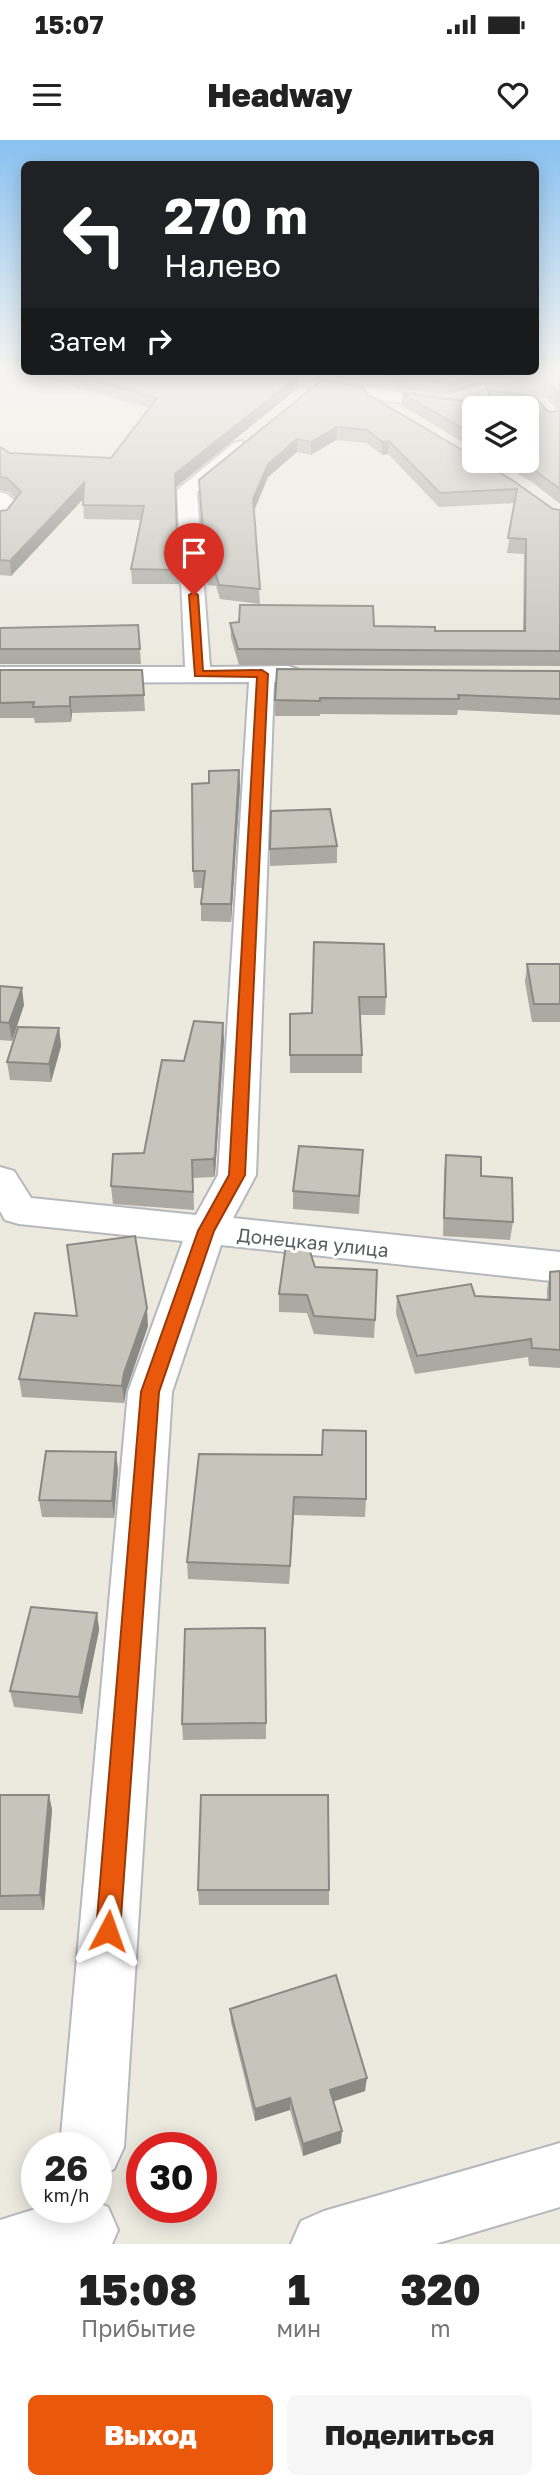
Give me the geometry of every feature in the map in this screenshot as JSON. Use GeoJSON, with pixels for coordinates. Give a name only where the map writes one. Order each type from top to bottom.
{"type":"FeatureCollection","features":[{"type":"Feature","properties":{"kind":"street"},"geometry":{"type":"LineString","coordinates":[[198,674],[187,490],[215,467]]}},
{"type":"Feature","properties":{"kind":"street"},"geometry":{"type":"LineString","coordinates":[[0,498],[10,506],[0,518]]}},
{"type":"Feature","properties":{"kind":"street"},"geometry":{"type":"LineString","coordinates":[[93,2132],[150,1392],[206,1231],[237,1175],[262,674]]}},
{"type":"Feature","properties":{"kind":"street"},"geometry":{"type":"LineString","coordinates":[[0,675],[317,674]]}},
{"type":"Feature","properties":{"kind":"street","name":"Донецкая улица"},"geometry":{"type":"LineString","coordinates":[[0,1180],[19,1210],[560,1267]]}},
{"type":"Feature","properties":{"kind":"street"},"geometry":{"type":"LineString","coordinates":[[324,2244],[560,2175]]}},
{"type":"Feature","properties":{"kind":"street"},"geometry":{"type":"LineString","coordinates":[[22,2244],[86,2227]]}},
{"type":"Feature","properties":{"kind":"building"},"geometry":{"type":"Polygon","coordinates":[[[0,467],[184,467],[175,474],[178,570],[131,569],[144,506],[83,505],[84,483],[10,561],[0,560],[0,511],[7,510],[21,492],[7,478],[0,477],[0,467]]]}},
{"type":"Feature","properties":{"kind":"building"},"geometry":{"type":"Polygon","coordinates":[[[215,467],[267,467],[253,499],[260,589],[219,585],[215,572],[206,570],[199,480],[215,467]]]}},
{"type":"Feature","properties":{"kind":"building"},"geometry":{"type":"Polygon","coordinates":[[[415,467],[462,467],[462,473],[500,473],[553,509],[560,510],[560,651],[238,649],[230,623],[239,622],[240,605],[373,606],[374,626],[435,627],[435,631],[525,631],[526,539],[508,538],[517,489],[440,493],[415,467]]]}},
{"type":"Feature","properties":{"kind":"building"},"geometry":{"type":"Polygon","coordinates":[[[539,467],[560,467],[560,489],[538,473],[539,467]]]}},
{"type":"Feature","properties":{"kind":"building"},"geometry":{"type":"Polygon","coordinates":[[[138,625],[140,649],[0,649],[0,628],[138,625]]]}},
{"type":"Feature","properties":{"kind":"building"},"geometry":{"type":"Polygon","coordinates":[[[277,669],[560,671],[560,699],[458,695],[459,699],[275,700],[277,669]]]}},
{"type":"Feature","properties":{"kind":"building"},"geometry":{"type":"Polygon","coordinates":[[[0,670],[142,670],[144,695],[70,697],[70,706],[33,707],[34,702],[0,703],[0,670]]]}},
{"type":"Feature","properties":{"kind":"building"},"geometry":{"type":"Polygon","coordinates":[[[239,770],[231,904],[201,904],[205,871],[193,871],[192,784],[209,783],[209,771],[239,770]]]}},
{"type":"Feature","properties":{"kind":"building"},"geometry":{"type":"Polygon","coordinates":[[[330,809],[337,846],[270,849],[271,811],[330,809]]]}},
{"type":"Feature","properties":{"kind":"building"},"geometry":{"type":"Polygon","coordinates":[[[314,942],[384,944],[386,997],[359,997],[362,1055],[290,1055],[290,1014],[312,1013],[314,942]]]}},
{"type":"Feature","properties":{"kind":"building"},"geometry":{"type":"Polygon","coordinates":[[[527,964],[560,964],[560,1004],[534,1004],[527,964]]]}},
{"type":"Feature","properties":{"kind":"building"},"geometry":{"type":"Polygon","coordinates":[[[0,986],[22,988],[9,1023],[0,1022],[0,986]]]}},
{"type":"Feature","properties":{"kind":"building"},"geometry":{"type":"Polygon","coordinates":[[[194,1021],[223,1023],[215,1156],[213,1159],[192,1160],[193,1192],[111,1186],[113,1154],[144,1153],[162,1060],[184,1061],[194,1021]]]}},
{"type":"Feature","properties":{"kind":"building"},"geometry":{"type":"Polygon","coordinates":[[[18,1027],[59,1028],[49,1064],[7,1062],[18,1027]]]}},
{"type":"Feature","properties":{"kind":"building"},"geometry":{"type":"Polygon","coordinates":[[[299,1146],[363,1150],[359,1196],[293,1191],[299,1146]]]}},
{"type":"Feature","properties":{"kind":"building"},"geometry":{"type":"Polygon","coordinates":[[[446,1155],[481,1157],[481,1176],[512,1178],[513,1222],[444,1218],[446,1155]]]}},
{"type":"Feature","properties":{"kind":"building"},"geometry":{"type":"Polygon","coordinates":[[[135,1236],[147,1308],[122,1386],[19,1379],[35,1313],[77,1316],[67,1245],[135,1236]]]}},
{"type":"Feature","properties":{"kind":"building"},"geometry":{"type":"Polygon","coordinates":[[[287,1237],[306,1239],[315,1267],[377,1270],[375,1320],[314,1316],[307,1295],[279,1294],[287,1237]]]}},
{"type":"Feature","properties":{"kind":"building"},"geometry":{"type":"Polygon","coordinates":[[[560,1271],[560,1350],[532,1348],[531,1339],[417,1356],[397,1296],[471,1284],[475,1296],[550,1300],[550,1272],[560,1271]]]}},
{"type":"Feature","properties":{"kind":"building"},"geometry":{"type":"Polygon","coordinates":[[[323,1430],[366,1431],[366,1499],[294,1497],[290,1566],[187,1562],[199,1454],[322,1455],[323,1430]]]}},
{"type":"Feature","properties":{"kind":"building"},"geometry":{"type":"Polygon","coordinates":[[[46,1451],[116,1452],[112,1501],[39,1500],[46,1451]]]}},
{"type":"Feature","properties":{"kind":"building"},"geometry":{"type":"Polygon","coordinates":[[[31,1607],[97,1613],[79,1697],[10,1691],[31,1607]]]}},
{"type":"Feature","properties":{"kind":"building"},"geometry":{"type":"Polygon","coordinates":[[[265,1628],[266,1723],[182,1724],[185,1629],[265,1628]]]}},
{"type":"Feature","properties":{"kind":"building"},"geometry":{"type":"Polygon","coordinates":[[[0,1795],[49,1795],[40,1895],[0,1896],[0,1795]]]}},
{"type":"Feature","properties":{"kind":"building"},"geometry":{"type":"Polygon","coordinates":[[[201,1795],[328,1795],[329,1890],[198,1890],[201,1795]]]}},
{"type":"Feature","properties":{"kind":"building"},"geometry":{"type":"Polygon","coordinates":[[[336,1975],[367,2078],[330,2090],[342,2131],[303,2144],[290,2098],[255,2109],[230,2009],[336,1975]]]}},
{"type":"Feature","properties":{"kind":"route"},"geometry":{"type":"LineString","coordinates":[[108,1931],[150,1392],[206,1231],[237,1175],[262,674],[198,674],[194,595]]}}]}
